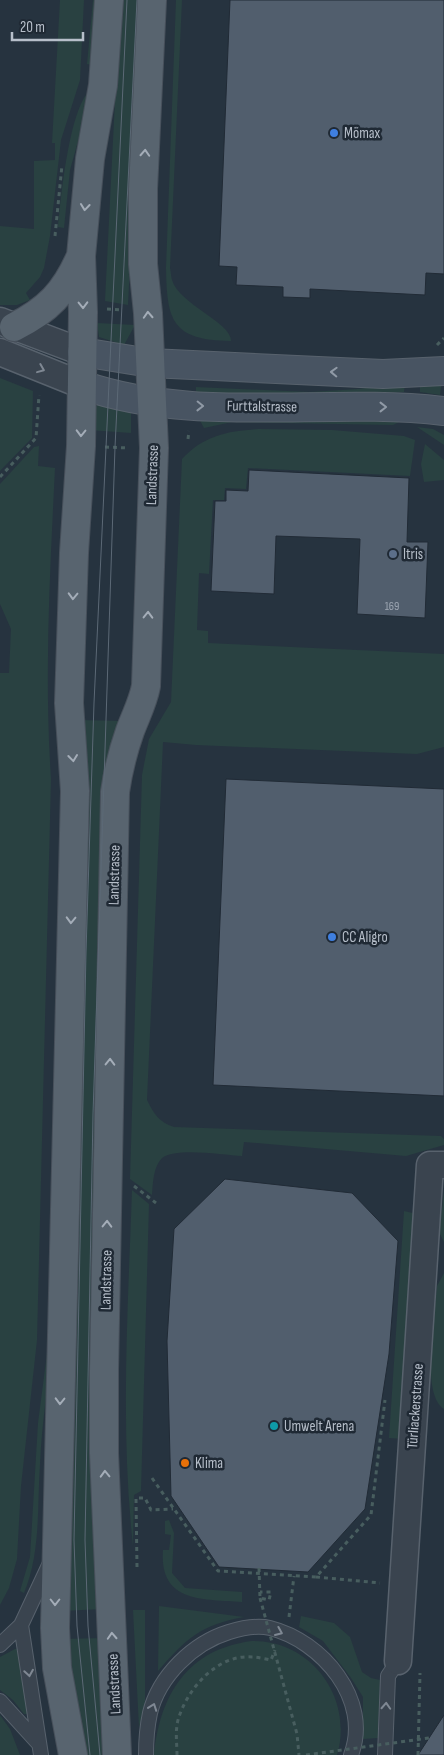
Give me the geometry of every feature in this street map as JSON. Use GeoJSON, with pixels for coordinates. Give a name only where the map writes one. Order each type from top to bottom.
{"type":"FeatureCollection","features":[{"type":"Feature","properties":{"kind":"main road"},"geometry":{"type":"LineString","coordinates":[[73,1755],[57,1668],[55,1554],[75,791],[69,703],[74,553],[81,446],[84,312],[81,256],[90,159],[103,85],[109,0]]}},
{"type":"Feature","properties":{"kind":"main road","name":"Landstrasse"},"geometry":{"type":"LineString","coordinates":[[117,1755],[104,1453],[115,792],[118,767],[131,728],[142,705],[146,686],[154,448],[148,313],[143,264],[144,189],[152,0]]}},
{"type":"Feature","properties":{"kind":"main road"},"geometry":{"type":"LineString","coordinates":[[7,324],[36,314],[62,293],[81,256]]}},
{"type":"Feature","properties":{"kind":"main road"},"geometry":{"type":"LineString","coordinates":[[82,352],[150,364],[383,374],[444,371]]}},
{"type":"Feature","properties":{"kind":"main road","name":"Furttalstrasse"},"geometry":{"type":"LineString","coordinates":[[82,385],[114,396],[152,403],[200,406],[406,407],[444,411]]}},
{"type":"Feature","properties":{"kind":"street"},"geometry":{"type":"LineString","coordinates":[[7,324],[82,352]]}},
{"type":"Feature","properties":{"kind":"street"},"geometry":{"type":"LineString","coordinates":[[0,352],[82,385]]}},
{"type":"Feature","properties":{"kind":"street","name":"Türliackerstrasse"},"geometry":{"type":"LineString","coordinates":[[409,1662],[430,1165],[444,1165]]}},
{"type":"Feature","properties":{"kind":"lane"},"geometry":{"type":"LineString","coordinates":[[0,1645],[21,1625],[55,1554]]}},
{"type":"Feature","properties":{"kind":"lane"},"geometry":{"type":"LineString","coordinates":[[21,1625],[40,1750]]}},
{"type":"Feature","properties":{"kind":"lane"},"geometry":{"type":"LineString","coordinates":[[146,1755],[150,1712],[160,1689],[190,1652],[219,1635],[241,1629],[270,1628],[311,1648],[323,1657],[343,1684],[352,1704],[355,1723],[355,1746],[351,1755]]}},
{"type":"Feature","properties":{"kind":"lane"},"geometry":{"type":"LineString","coordinates":[[385,1755],[388,1676],[409,1662]]}},
{"type":"Feature","properties":{"kind":"lane"},"geometry":{"type":"LineString","coordinates":[[0,1701],[40,1750]]}},
{"type":"Feature","properties":{"kind":"path"},"geometry":{"type":"LineString","coordinates":[[84,312],[111,309],[148,313]]}},
{"type":"Feature","properties":{"kind":"path"},"geometry":{"type":"LineString","coordinates":[[0,477],[36,438],[39,386]]}},
{"type":"Feature","properties":{"kind":"path"},"geometry":{"type":"LineString","coordinates":[[81,446],[154,448]]}},
{"type":"Feature","properties":{"kind":"path"},"geometry":{"type":"LineString","coordinates":[[133,1186],[156,1203]]}},
{"type":"Feature","properties":{"kind":"path"},"geometry":{"type":"LineString","coordinates":[[316,1577],[372,1515],[385,1400]]}},
{"type":"Feature","properties":{"kind":"path"},"geometry":{"type":"LineString","coordinates":[[152,1478],[218,1571],[373,1582]]}},
{"type":"Feature","properties":{"kind":"path"},"geometry":{"type":"LineString","coordinates":[[137,1571],[136,1498],[145,1498],[151,1510],[174,1509]]}},
{"type":"Feature","properties":{"kind":"path"},"geometry":{"type":"LineString","coordinates":[[259,1568],[260,1598],[297,1734],[299,1755]]}},
{"type":"Feature","properties":{"kind":"path"},"geometry":{"type":"LineString","coordinates":[[177,1755],[178,1721],[190,1694],[200,1681],[226,1661],[251,1656],[271,1660],[291,1612],[294,1576]]}},
{"type":"Feature","properties":{"kind":"path"},"geometry":{"type":"LineString","coordinates":[[260,1592],[270,1592],[269,1600],[260,1598]]}},
{"type":"Feature","properties":{"kind":"path"},"geometry":{"type":"LineString","coordinates":[[409,1662],[418,1755]]}},
{"type":"Feature","properties":{"kind":"path"},"geometry":{"type":"LineString","coordinates":[[306,1755],[429,1738]]}},
{"type":"Feature","properties":{"kind":"green space"},"geometry":{"type":"Polygon","coordinates":[[[60,0],[84,0],[80,80],[61,140],[50,236],[44,268],[40,277],[26,293],[30,300],[17,305],[0,305],[0,226],[34,229],[34,161],[55,160],[55,143],[52,143],[60,0]]]}},
{"type":"Feature","properties":{"kind":"green space"},"geometry":{"type":"Polygon","coordinates":[[[93,0],[98,0],[93,65],[87,64],[93,0]]]}},
{"type":"Feature","properties":{"kind":"green space"},"geometry":{"type":"Polygon","coordinates":[[[120,0],[143,0],[128,305],[105,301],[120,0]]]}},
{"type":"Feature","properties":{"kind":"green space"},"geometry":{"type":"Polygon","coordinates":[[[176,0],[182,0],[171,277],[177,289],[184,297],[223,327],[229,334],[231,341],[196,337],[185,331],[177,324],[171,314],[168,302],[166,268],[176,0]]]}},
{"type":"Feature","properties":{"kind":"green space"},"geometry":{"type":"Polygon","coordinates":[[[90,90],[86,113],[70,170],[64,228],[58,227],[71,134],[83,100],[90,90]]]}},
{"type":"Feature","properties":{"kind":"green space"},"geometry":{"type":"Polygon","coordinates":[[[97,323],[135,325],[124,345],[99,337],[97,323]]]}},
{"type":"Feature","properties":{"kind":"green space"},"geometry":{"type":"Polygon","coordinates":[[[442,377],[440,395],[420,392],[420,380],[442,377]]]}},
{"type":"Feature","properties":{"kind":"green space"},"geometry":{"type":"Polygon","coordinates":[[[0,378],[33,391],[32,438],[0,471],[0,378]]]}},
{"type":"Feature","properties":{"kind":"green space"},"geometry":{"type":"Polygon","coordinates":[[[405,383],[404,392],[311,396],[196,395],[196,387],[310,392],[358,389],[405,383]]]}},
{"type":"Feature","properties":{"kind":"green space"},"geometry":{"type":"Polygon","coordinates":[[[101,400],[131,413],[131,433],[89,430],[95,408],[101,400]]]}},
{"type":"Feature","properties":{"kind":"green space"},"geometry":{"type":"Polygon","coordinates":[[[198,417],[399,422],[393,425],[232,422],[204,428],[198,417]]]}},
{"type":"Feature","properties":{"kind":"green space"},"geometry":{"type":"Polygon","coordinates":[[[417,427],[433,429],[444,435],[444,445],[417,427]]]}},
{"type":"Feature","properties":{"kind":"green space"},"geometry":{"type":"Polygon","coordinates":[[[258,429],[332,430],[404,436],[415,440],[410,476],[248,468],[246,489],[225,488],[224,500],[213,500],[209,574],[199,573],[197,630],[208,631],[208,643],[444,654],[444,747],[417,754],[163,742],[147,1100],[164,1123],[174,1127],[441,1136],[444,1139],[444,1145],[406,1156],[244,1142],[242,1156],[200,1152],[178,1153],[162,1158],[159,1162],[154,1175],[152,1195],[130,1179],[142,775],[149,739],[171,702],[182,459],[199,444],[208,439],[237,431],[258,429]]]}},
{"type":"Feature","properties":{"kind":"green space"},"geometry":{"type":"Polygon","coordinates":[[[425,444],[444,460],[444,480],[424,482],[421,464],[425,444]]]}},
{"type":"Feature","properties":{"kind":"green space"},"geometry":{"type":"Polygon","coordinates":[[[39,446],[38,466],[55,468],[49,623],[48,701],[51,779],[37,1340],[21,1486],[17,1559],[9,1588],[0,1605],[0,673],[9,673],[11,629],[0,604],[0,484],[34,447],[39,446]]]}},
{"type":"Feature","properties":{"kind":"green space"},"geometry":{"type":"Polygon","coordinates":[[[78,720],[124,721],[102,1609],[63,1611],[78,720]]]}},
{"type":"Feature","properties":{"kind":"green space"},"geometry":{"type":"Polygon","coordinates":[[[62,774],[54,1341],[42,1433],[36,1546],[24,1593],[20,1591],[30,1557],[38,1423],[49,1338],[62,774]]]}},
{"type":"Feature","properties":{"kind":"green space"},"geometry":{"type":"Polygon","coordinates":[[[132,1190],[149,1204],[141,1491],[134,1495],[133,1546],[129,1502],[126,1413],[132,1190]]]}},
{"type":"Feature","properties":{"kind":"green space"},"geometry":{"type":"Polygon","coordinates":[[[444,1192],[444,1242],[439,1232],[444,1192]]]}},
{"type":"Feature","properties":{"kind":"green space"},"geometry":{"type":"Polygon","coordinates":[[[404,1211],[417,1214],[404,1439],[389,1438],[404,1211]]]}},
{"type":"Feature","properties":{"kind":"green space"},"geometry":{"type":"Polygon","coordinates":[[[444,1273],[444,1409],[437,1400],[432,1387],[431,1352],[437,1286],[444,1273]]]}},
{"type":"Feature","properties":{"kind":"green space"},"geometry":{"type":"Polygon","coordinates":[[[169,1520],[174,1533],[172,1573],[185,1588],[242,1592],[242,1602],[199,1598],[186,1595],[176,1589],[168,1580],[164,1567],[163,1550],[169,1550],[171,1535],[165,1534],[165,1521],[169,1520]]]}},
{"type":"Feature","properties":{"kind":"green space"},"geometry":{"type":"Polygon","coordinates":[[[159,1606],[244,1617],[216,1624],[195,1635],[177,1650],[158,1671],[159,1606]]]}},
{"type":"Feature","properties":{"kind":"green space"},"geometry":{"type":"Polygon","coordinates":[[[133,1610],[145,1610],[145,1701],[139,1728],[133,1610]]]}},
{"type":"Feature","properties":{"kind":"green space"},"geometry":{"type":"Polygon","coordinates":[[[301,1616],[334,1623],[350,1637],[362,1672],[371,1678],[380,1680],[378,1738],[363,1739],[363,1697],[323,1641],[299,1627],[301,1616]]]}},
{"type":"Feature","properties":{"kind":"green space"},"geometry":{"type":"Polygon","coordinates":[[[104,1638],[110,1755],[82,1755],[63,1639],[104,1638]]]}},
{"type":"Feature","properties":{"kind":"green space"},"geometry":{"type":"Polygon","coordinates":[[[252,1641],[274,1643],[293,1651],[310,1662],[323,1677],[333,1694],[339,1713],[341,1734],[337,1755],[154,1755],[157,1733],[163,1713],[171,1694],[181,1678],[194,1665],[211,1654],[230,1646],[252,1641]]]}},
{"type":"Feature","properties":{"kind":"green space"},"geometry":{"type":"Polygon","coordinates":[[[18,1649],[28,1709],[27,1714],[24,1714],[13,1700],[0,1690],[0,1657],[18,1649]]]}},
{"type":"Feature","properties":{"kind":"green space"},"geometry":{"type":"Polygon","coordinates":[[[0,1715],[10,1729],[20,1755],[0,1755],[0,1715]]]}},
{"type":"Feature","properties":{"kind":"building","name":"Mömax"},"geometry":{"type":"Polygon","coordinates":[[[230,0],[444,0],[444,274],[426,273],[425,295],[310,289],[310,298],[283,297],[283,287],[236,285],[237,267],[219,266],[230,0]]]}},
{"type":"Feature","properties":{"kind":"building","name":"Itris"},"geometry":{"type":"Polygon","coordinates":[[[249,470],[409,478],[407,542],[428,542],[425,618],[357,614],[360,539],[276,536],[274,594],[211,591],[215,501],[226,501],[226,490],[248,491],[249,470]]]}},
{"type":"Feature","properties":{"kind":"building","name":"CC Aligro"},"geometry":{"type":"Polygon","coordinates":[[[226,779],[444,789],[444,1096],[213,1085],[226,779]]]}},
{"type":"Feature","properties":{"kind":"building","name":"Umwelt Arena"},"geometry":{"type":"Polygon","coordinates":[[[225,1179],[352,1193],[398,1241],[389,1354],[365,1509],[308,1572],[219,1567],[171,1496],[167,1341],[174,1229],[225,1179]]]}},
{"type":"Feature","properties":{"kind":"building"},"geometry":{"type":"Polygon","coordinates":[[[444,1715],[444,1755],[418,1755],[444,1715]]]}},
{"type":"Feature","properties":{"kind":"tram line"},"geometry":{"type":"LineString","coordinates":[[90,1755],[77,1626],[74,1540],[86,952],[94,703],[127,0]]}},
{"type":"Feature","properties":{"kind":"tram line"},"geometry":{"type":"LineString","coordinates":[[100,1755],[88,1626],[85,1540],[93,1114],[115,447],[137,0]]}},
{"type":"Feature","properties":{"kind":"place","name":"Mömax"},"geometry":{"type":"Point","coordinates":[334,133]}},
{"type":"Feature","properties":{"kind":"place","name":"Itris"},"geometry":{"type":"Point","coordinates":[393,554]}},
{"type":"Feature","properties":{"kind":"place","name":"CC Aligro"},"geometry":{"type":"Point","coordinates":[332,937]}},
{"type":"Feature","properties":{"kind":"place","name":"Umwelt Arena"},"geometry":{"type":"Point","coordinates":[274,1426]}},
{"type":"Feature","properties":{"kind":"place","name":"Klima"},"geometry":{"type":"Point","coordinates":[185,1463]}}]}
